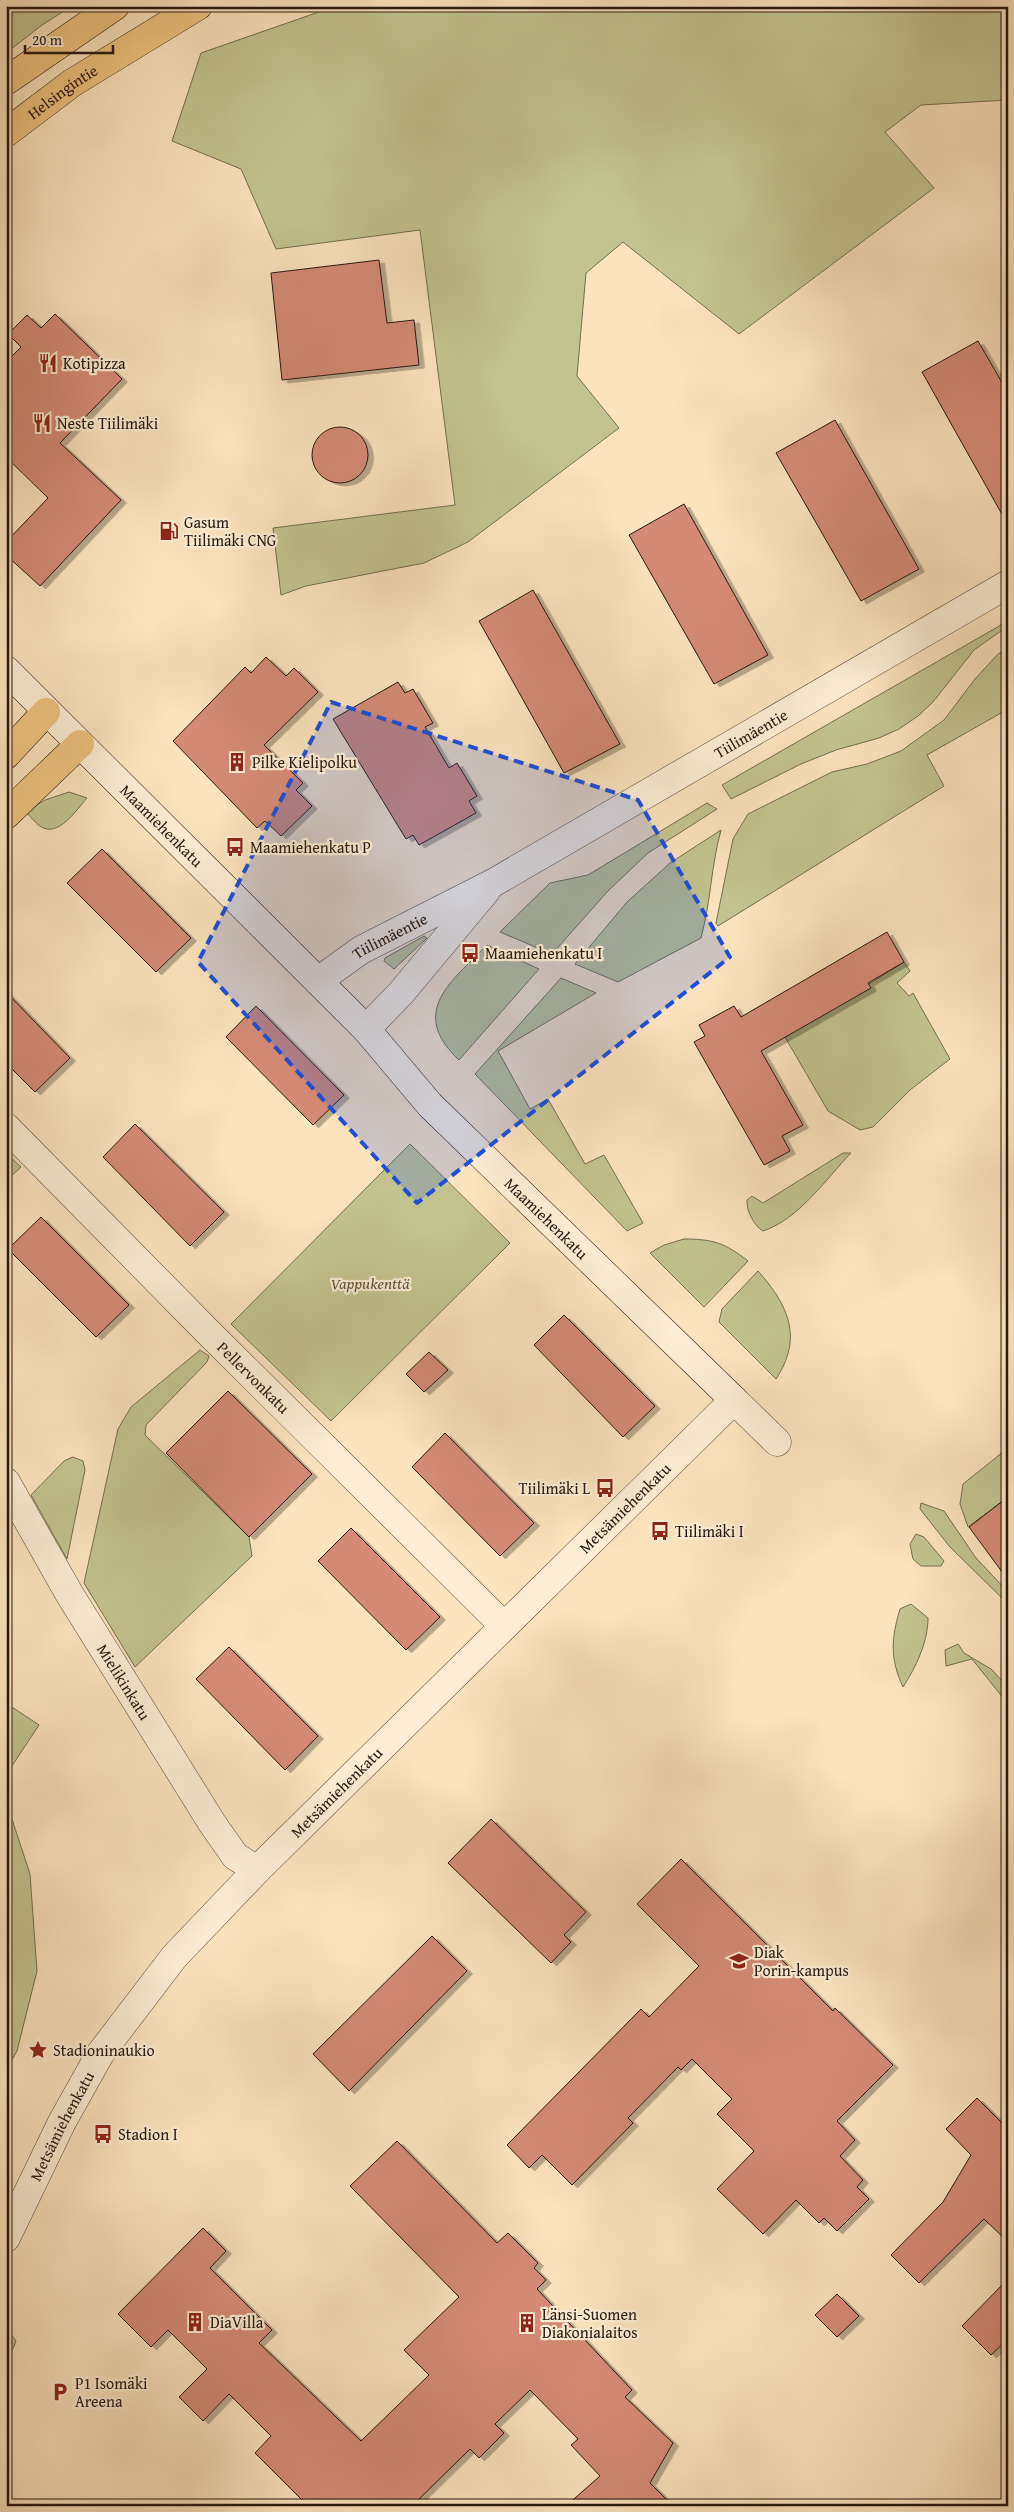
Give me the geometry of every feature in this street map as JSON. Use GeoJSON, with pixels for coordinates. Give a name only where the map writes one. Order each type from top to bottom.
{"type":"FeatureCollection","features":[{"type":"Feature","properties":{"kind":"highway"},"geometry":{"type":"LineString","coordinates":[[6,82],[115,6]]}},
{"type":"Feature","properties":{"kind":"highway","name":"Helsingintie"},"geometry":{"type":"LineString","coordinates":[[6,133],[72,84],[198,6]]}},
{"type":"Feature","properties":{"kind":"highway"},"geometry":{"type":"LineString","coordinates":[[6,755],[46,712]]}},
{"type":"Feature","properties":{"kind":"highway"},"geometry":{"type":"LineString","coordinates":[[6,815],[80,744]]}},
{"type":"Feature","properties":{"kind":"street","name":"Tiilimäentie"},"geometry":{"type":"LineString","coordinates":[[318,981],[361,950],[493,883],[1008,584]]}},
{"type":"Feature","properties":{"kind":"street","name":"Maamiehenkatu"},"geometry":{"type":"LineString","coordinates":[[6,670],[366,1030],[430,1105],[777,1442]]}},
{"type":"Feature","properties":{"kind":"street","name":"Tiilimäentie"},"geometry":{"type":"LineString","coordinates":[[366,1030],[401,992],[493,883]]}},
{"type":"Feature","properties":{"kind":"street","name":"Pellervonkatu"},"geometry":{"type":"LineString","coordinates":[[6,1127],[198,1322],[504,1626]]}},
{"type":"Feature","properties":{"kind":"street","name":"Metsämiehenkatu"},"geometry":{"type":"LineString","coordinates":[[6,2238],[62,2122],[100,2054],[174,1957],[257,1870],[734,1400]]}},
{"type":"Feature","properties":{"kind":"street","name":"Mielikinkatu"},"geometry":{"type":"LineString","coordinates":[[6,1482],[70,1595],[212,1823],[235,1856],[257,1870]]}},
{"type":"Feature","properties":{"kind":"highlighted area"},"geometry":{"type":"Polygon","coordinates":[[[331,702],[638,800],[730,957],[417,1203],[198,962],[331,702]]]}},
{"type":"Feature","properties":{"kind":"green space"},"geometry":{"type":"Polygon","coordinates":[[[6,6],[72,6],[42,25],[6,53],[6,6]]]}},
{"type":"Feature","properties":{"kind":"green space"},"geometry":{"type":"Polygon","coordinates":[[[336,6],[1008,6],[1008,100],[921,105],[885,132],[934,188],[739,334],[623,242],[586,273],[577,376],[619,428],[468,542],[424,563],[306,586],[281,595],[273,528],[455,505],[420,230],[276,249],[241,169],[172,141],[201,53],[336,6]]]}},
{"type":"Feature","properties":{"kind":"green space"},"geometry":{"type":"Polygon","coordinates":[[[1008,621],[1008,626],[974,650],[933,702],[918,716],[899,729],[879,738],[836,750],[801,764],[731,799],[722,785],[1008,621]]]}},
{"type":"Feature","properties":{"kind":"green space"},"geometry":{"type":"Polygon","coordinates":[[[1008,648],[1008,709],[927,755],[944,786],[718,926],[716,923],[733,839],[748,814],[832,772],[867,764],[901,751],[944,720],[975,679],[998,654],[1008,648]]]}},
{"type":"Feature","properties":{"kind":"green space"},"geometry":{"type":"Polygon","coordinates":[[[69,792],[87,798],[66,821],[54,829],[47,829],[38,825],[26,812],[45,800],[69,792]]]}},
{"type":"Feature","properties":{"kind":"green space"},"geometry":{"type":"Polygon","coordinates":[[[707,803],[717,809],[648,853],[608,891],[552,954],[500,932],[550,883],[588,875],[707,803]]]}},
{"type":"Feature","properties":{"kind":"green space"},"geometry":{"type":"Polygon","coordinates":[[[721,830],[701,938],[618,982],[575,964],[627,902],[670,863],[721,830]]]}},
{"type":"Feature","properties":{"kind":"green space"},"geometry":{"type":"Polygon","coordinates":[[[424,936],[427,938],[394,969],[384,961],[385,958],[424,936]]]}},
{"type":"Feature","properties":{"kind":"green space"},"geometry":{"type":"Polygon","coordinates":[[[487,945],[539,969],[459,1060],[444,1043],[437,1027],[436,1012],[440,998],[449,985],[487,945]]]}},
{"type":"Feature","properties":{"kind":"green space"},"geometry":{"type":"Polygon","coordinates":[[[904,962],[910,971],[897,983],[909,996],[913,993],[950,1059],[910,1090],[873,1127],[860,1130],[828,1111],[785,1037],[904,962]]]}},
{"type":"Feature","properties":{"kind":"green space"},"geometry":{"type":"Polygon","coordinates":[[[561,978],[596,993],[498,1051],[530,1109],[548,1099],[585,1164],[604,1155],[643,1223],[627,1231],[475,1074],[561,978]]]}},
{"type":"Feature","properties":{"kind":"green space","name":"Vappukenttä"},"geometry":{"type":"Polygon","coordinates":[[[410,1144],[510,1243],[331,1421],[231,1324],[410,1144]]]}},
{"type":"Feature","properties":{"kind":"green space"},"geometry":{"type":"Polygon","coordinates":[[[6,1153],[21,1167],[6,1181],[6,1153]]]}},
{"type":"Feature","properties":{"kind":"green space"},"geometry":{"type":"Polygon","coordinates":[[[843,1153],[851,1153],[811,1198],[788,1218],[763,1231],[754,1222],[747,1204],[747,1200],[752,1196],[763,1203],[843,1153]]]}},
{"type":"Feature","properties":{"kind":"green space"},"geometry":{"type":"Polygon","coordinates":[[[684,1239],[718,1243],[748,1261],[704,1307],[650,1253],[664,1245],[684,1239]]]}},
{"type":"Feature","properties":{"kind":"green space"},"geometry":{"type":"Polygon","coordinates":[[[758,1271],[778,1297],[789,1323],[789,1350],[776,1379],[719,1322],[722,1309],[758,1271]]]}},
{"type":"Feature","properties":{"kind":"green space"},"geometry":{"type":"Polygon","coordinates":[[[200,1350],[209,1356],[207,1362],[146,1425],[145,1435],[249,1537],[252,1556],[135,1667],[84,1583],[118,1429],[131,1407],[200,1350]]]}},
{"type":"Feature","properties":{"kind":"green space"},"geometry":{"type":"Polygon","coordinates":[[[1008,1448],[1008,1497],[968,1527],[960,1504],[963,1484],[1008,1448]]]}},
{"type":"Feature","properties":{"kind":"green space"},"geometry":{"type":"Polygon","coordinates":[[[73,1457],[83,1461],[85,1470],[67,1559],[31,1495],[64,1461],[73,1457]]]}},
{"type":"Feature","properties":{"kind":"green space"},"geometry":{"type":"Polygon","coordinates":[[[921,1503],[944,1511],[976,1558],[1008,1592],[1008,1604],[950,1547],[920,1509],[921,1503]]]}},
{"type":"Feature","properties":{"kind":"green space"},"geometry":{"type":"Polygon","coordinates":[[[916,1534],[924,1537],[944,1561],[941,1566],[921,1566],[913,1559],[910,1544],[916,1534]]]}},
{"type":"Feature","properties":{"kind":"green space"},"geometry":{"type":"Polygon","coordinates":[[[911,1604],[928,1618],[926,1636],[920,1654],[903,1687],[896,1667],[893,1649],[900,1609],[911,1604]]]}},
{"type":"Feature","properties":{"kind":"green space"},"geometry":{"type":"Polygon","coordinates":[[[958,1644],[964,1653],[991,1669],[1008,1687],[1008,1704],[972,1659],[946,1666],[945,1650],[958,1644]]]}},
{"type":"Feature","properties":{"kind":"green space"},"geometry":{"type":"Polygon","coordinates":[[[6,1703],[39,1725],[6,1775],[6,1703]]]}},
{"type":"Feature","properties":{"kind":"green space"},"geometry":{"type":"Polygon","coordinates":[[[6,1801],[30,1874],[37,1971],[17,2051],[6,2070],[6,1801]]]}},
{"type":"Feature","properties":{"kind":"green space"},"geometry":{"type":"Polygon","coordinates":[[[6,2333],[11,2334],[16,2341],[6,2366],[6,2333]]]}},
{"type":"Feature","properties":{"kind":"building"},"geometry":{"type":"Polygon","coordinates":[[[379,260],[387,323],[414,320],[419,365],[282,380],[271,273],[379,260]]]}},
{"type":"Feature","properties":{"kind":"building"},"geometry":{"type":"Polygon","coordinates":[[[55,314],[122,379],[60,443],[121,500],[40,586],[6,555],[6,542],[48,498],[6,457],[6,362],[21,347],[8,334],[27,315],[41,328],[55,314]]]}},
{"type":"Feature","properties":{"kind":"building"},"geometry":{"type":"Polygon","coordinates":[[[978,341],[1008,393],[1008,525],[922,372],[978,341]]]}},
{"type":"Feature","properties":{"kind":"building"},"geometry":{"type":"Polygon","coordinates":[[[835,420],[919,569],[861,601],[776,453],[835,420]]]}},
{"type":"Feature","properties":{"kind":"building"},"geometry":{"type":"Polygon","coordinates":[[[334,427],[346,427],[356,431],[364,439],[368,455],[364,471],[356,479],[346,483],[334,483],[324,479],[316,471],[312,461],[312,449],[316,439],[324,431],[334,427]]]}},
{"type":"Feature","properties":{"kind":"building"},"geometry":{"type":"Polygon","coordinates":[[[684,504],[768,655],[714,684],[629,535],[684,504]]]}},
{"type":"Feature","properties":{"kind":"building"},"geometry":{"type":"Polygon","coordinates":[[[533,590],[620,744],[564,773],[479,621],[533,590]]]}},
{"type":"Feature","properties":{"kind":"building","name":"Pilke Kielipolku"},"geometry":{"type":"Polygon","coordinates":[[[266,657],[286,676],[294,668],[318,692],[264,745],[303,783],[296,790],[312,806],[281,836],[265,821],[257,828],[173,741],[245,667],[251,673],[266,657]]]}},
{"type":"Feature","properties":{"kind":"building"},"geometry":{"type":"Polygon","coordinates":[[[398,682],[405,693],[413,689],[433,723],[425,727],[449,768],[457,763],[477,796],[469,801],[476,813],[419,845],[413,835],[406,839],[333,719],[398,682]]]}},
{"type":"Feature","properties":{"kind":"building"},"geometry":{"type":"Polygon","coordinates":[[[102,849],[191,938],[156,972],[67,883],[102,849]]]}},
{"type":"Feature","properties":{"kind":"building"},"geometry":{"type":"Polygon","coordinates":[[[887,932],[904,962],[868,983],[871,988],[761,1051],[803,1125],[782,1136],[790,1151],[764,1165],[694,1042],[705,1036],[699,1025],[734,1006],[741,1017],[887,932]]]}},
{"type":"Feature","properties":{"kind":"building"},"geometry":{"type":"Polygon","coordinates":[[[6,992],[70,1058],[35,1092],[6,1063],[6,992]]]}},
{"type":"Feature","properties":{"kind":"building"},"geometry":{"type":"Polygon","coordinates":[[[256,1006],[344,1095],[313,1125],[226,1037],[256,1006]]]}},
{"type":"Feature","properties":{"kind":"building"},"geometry":{"type":"Polygon","coordinates":[[[135,1124],[224,1212],[190,1246],[103,1157],[135,1124]]]}},
{"type":"Feature","properties":{"kind":"building"},"geometry":{"type":"Polygon","coordinates":[[[41,1217],[129,1305],[96,1337],[8,1249],[41,1217]]]}},
{"type":"Feature","properties":{"kind":"building"},"geometry":{"type":"Polygon","coordinates":[[[564,1315],[655,1406],[623,1437],[534,1345],[564,1315]]]}},
{"type":"Feature","properties":{"kind":"building"},"geometry":{"type":"Polygon","coordinates":[[[429,1352],[448,1370],[424,1392],[406,1374],[429,1352]]]}},
{"type":"Feature","properties":{"kind":"building"},"geometry":{"type":"Polygon","coordinates":[[[228,1391],[312,1474],[249,1537],[166,1453],[228,1391]]]}},
{"type":"Feature","properties":{"kind":"building"},"geometry":{"type":"Polygon","coordinates":[[[445,1433],[534,1523],[500,1556],[412,1467],[445,1433]]]}},
{"type":"Feature","properties":{"kind":"building"},"geometry":{"type":"Polygon","coordinates":[[[1008,1497],[1008,1580],[969,1527],[1008,1497]]]}},
{"type":"Feature","properties":{"kind":"building"},"geometry":{"type":"Polygon","coordinates":[[[351,1528],[440,1617],[406,1650],[318,1561],[351,1528]]]}},
{"type":"Feature","properties":{"kind":"building"},"geometry":{"type":"Polygon","coordinates":[[[229,1647],[318,1736],[285,1770],[196,1679],[229,1647]]]}},
{"type":"Feature","properties":{"kind":"building"},"geometry":{"type":"Polygon","coordinates":[[[491,1819],[586,1912],[564,1935],[571,1942],[551,1963],[448,1863],[491,1819]]]}},
{"type":"Feature","properties":{"kind":"building"},"geometry":{"type":"Polygon","coordinates":[[[681,1859],[833,2011],[835,2008],[893,2065],[837,2121],[855,2140],[840,2156],[863,2180],[857,2187],[869,2199],[837,2231],[824,2218],[819,2223],[796,2200],[763,2234],[717,2189],[754,2151],[717,2114],[732,2099],[692,2059],[681,2070],[678,2067],[628,2118],[633,2123],[572,2185],[542,2155],[529,2168],[507,2145],[641,2009],[649,2017],[699,1966],[637,1904],[681,1859]]]}},
{"type":"Feature","properties":{"kind":"building"},"geometry":{"type":"Polygon","coordinates":[[[432,1936],[467,1971],[349,2091],[313,2054],[432,1936]]]}},
{"type":"Feature","properties":{"kind":"building"},"geometry":{"type":"Polygon","coordinates":[[[977,2098],[1008,2129],[1008,2242],[984,2219],[919,2283],[891,2255],[943,2202],[971,2155],[946,2129],[977,2098]]]}},
{"type":"Feature","properties":{"kind":"building"},"geometry":{"type":"Polygon","coordinates":[[[397,2141],[497,2243],[508,2233],[538,2263],[534,2268],[546,2280],[537,2289],[632,2390],[625,2397],[673,2443],[650,2483],[673,2506],[566,2506],[600,2476],[571,2445],[578,2439],[530,2390],[495,2424],[504,2433],[479,2458],[470,2449],[412,2506],[308,2506],[255,2453],[271,2436],[229,2394],[203,2421],[179,2397],[207,2369],[168,2330],[151,2347],[118,2314],[203,2228],[226,2251],[210,2268],[272,2330],[259,2343],[361,2441],[429,2375],[404,2350],[459,2297],[350,2186],[397,2141]]]}},
{"type":"Feature","properties":{"kind":"building"},"geometry":{"type":"Polygon","coordinates":[[[1008,2279],[1008,2339],[991,2355],[962,2326],[1008,2279]]]}},
{"type":"Feature","properties":{"kind":"building"},"geometry":{"type":"Polygon","coordinates":[[[837,2294],[859,2316],[837,2337],[815,2315],[837,2294]]]}},
{"type":"Feature","properties":{"kind":"place","name":"Kotipizza"},"geometry":{"type":"Point","coordinates":[48,363]}},
{"type":"Feature","properties":{"kind":"place","name":"Neste Tiilimäki"},"geometry":{"type":"Point","coordinates":[42,423]}},
{"type":"Feature","properties":{"kind":"place","name":"Gasum Tiilimäki CNG"},"geometry":{"type":"Point","coordinates":[169,531]}},
{"type":"Feature","properties":{"kind":"place","name":"Pilke Kielipolku"},"geometry":{"type":"Point","coordinates":[237,762]}},
{"type":"Feature","properties":{"kind":"place","name":"Maamiehenkatu P"},"geometry":{"type":"Point","coordinates":[235,847]}},
{"type":"Feature","properties":{"kind":"place","name":"Maamiehenkatu I"},"geometry":{"type":"Point","coordinates":[470,953]}},
{"type":"Feature","properties":{"kind":"place","name":"Tiilimäki L"},"geometry":{"type":"Point","coordinates":[605,1488]}},
{"type":"Feature","properties":{"kind":"place","name":"Tiilimäki I"},"geometry":{"type":"Point","coordinates":[660,1531]}},
{"type":"Feature","properties":{"kind":"place","name":"Diak Porin-kampus"},"geometry":{"type":"Point","coordinates":[739,1961]}},
{"type":"Feature","properties":{"kind":"place","name":"Stadioninaukio"},"geometry":{"type":"Point","coordinates":[38,2050]}},
{"type":"Feature","properties":{"kind":"place","name":"Stadion I"},"geometry":{"type":"Point","coordinates":[103,2134]}},
{"type":"Feature","properties":{"kind":"place","name":"DiaVilla"},"geometry":{"type":"Point","coordinates":[195,2322]}},
{"type":"Feature","properties":{"kind":"place","name":"Länsi-Suomen Diakonialaitos"},"geometry":{"type":"Point","coordinates":[527,2323]}},
{"type":"Feature","properties":{"kind":"place","name":"P1 Isomäki Areena"},"geometry":{"type":"Point","coordinates":[60,2392]}}]}
